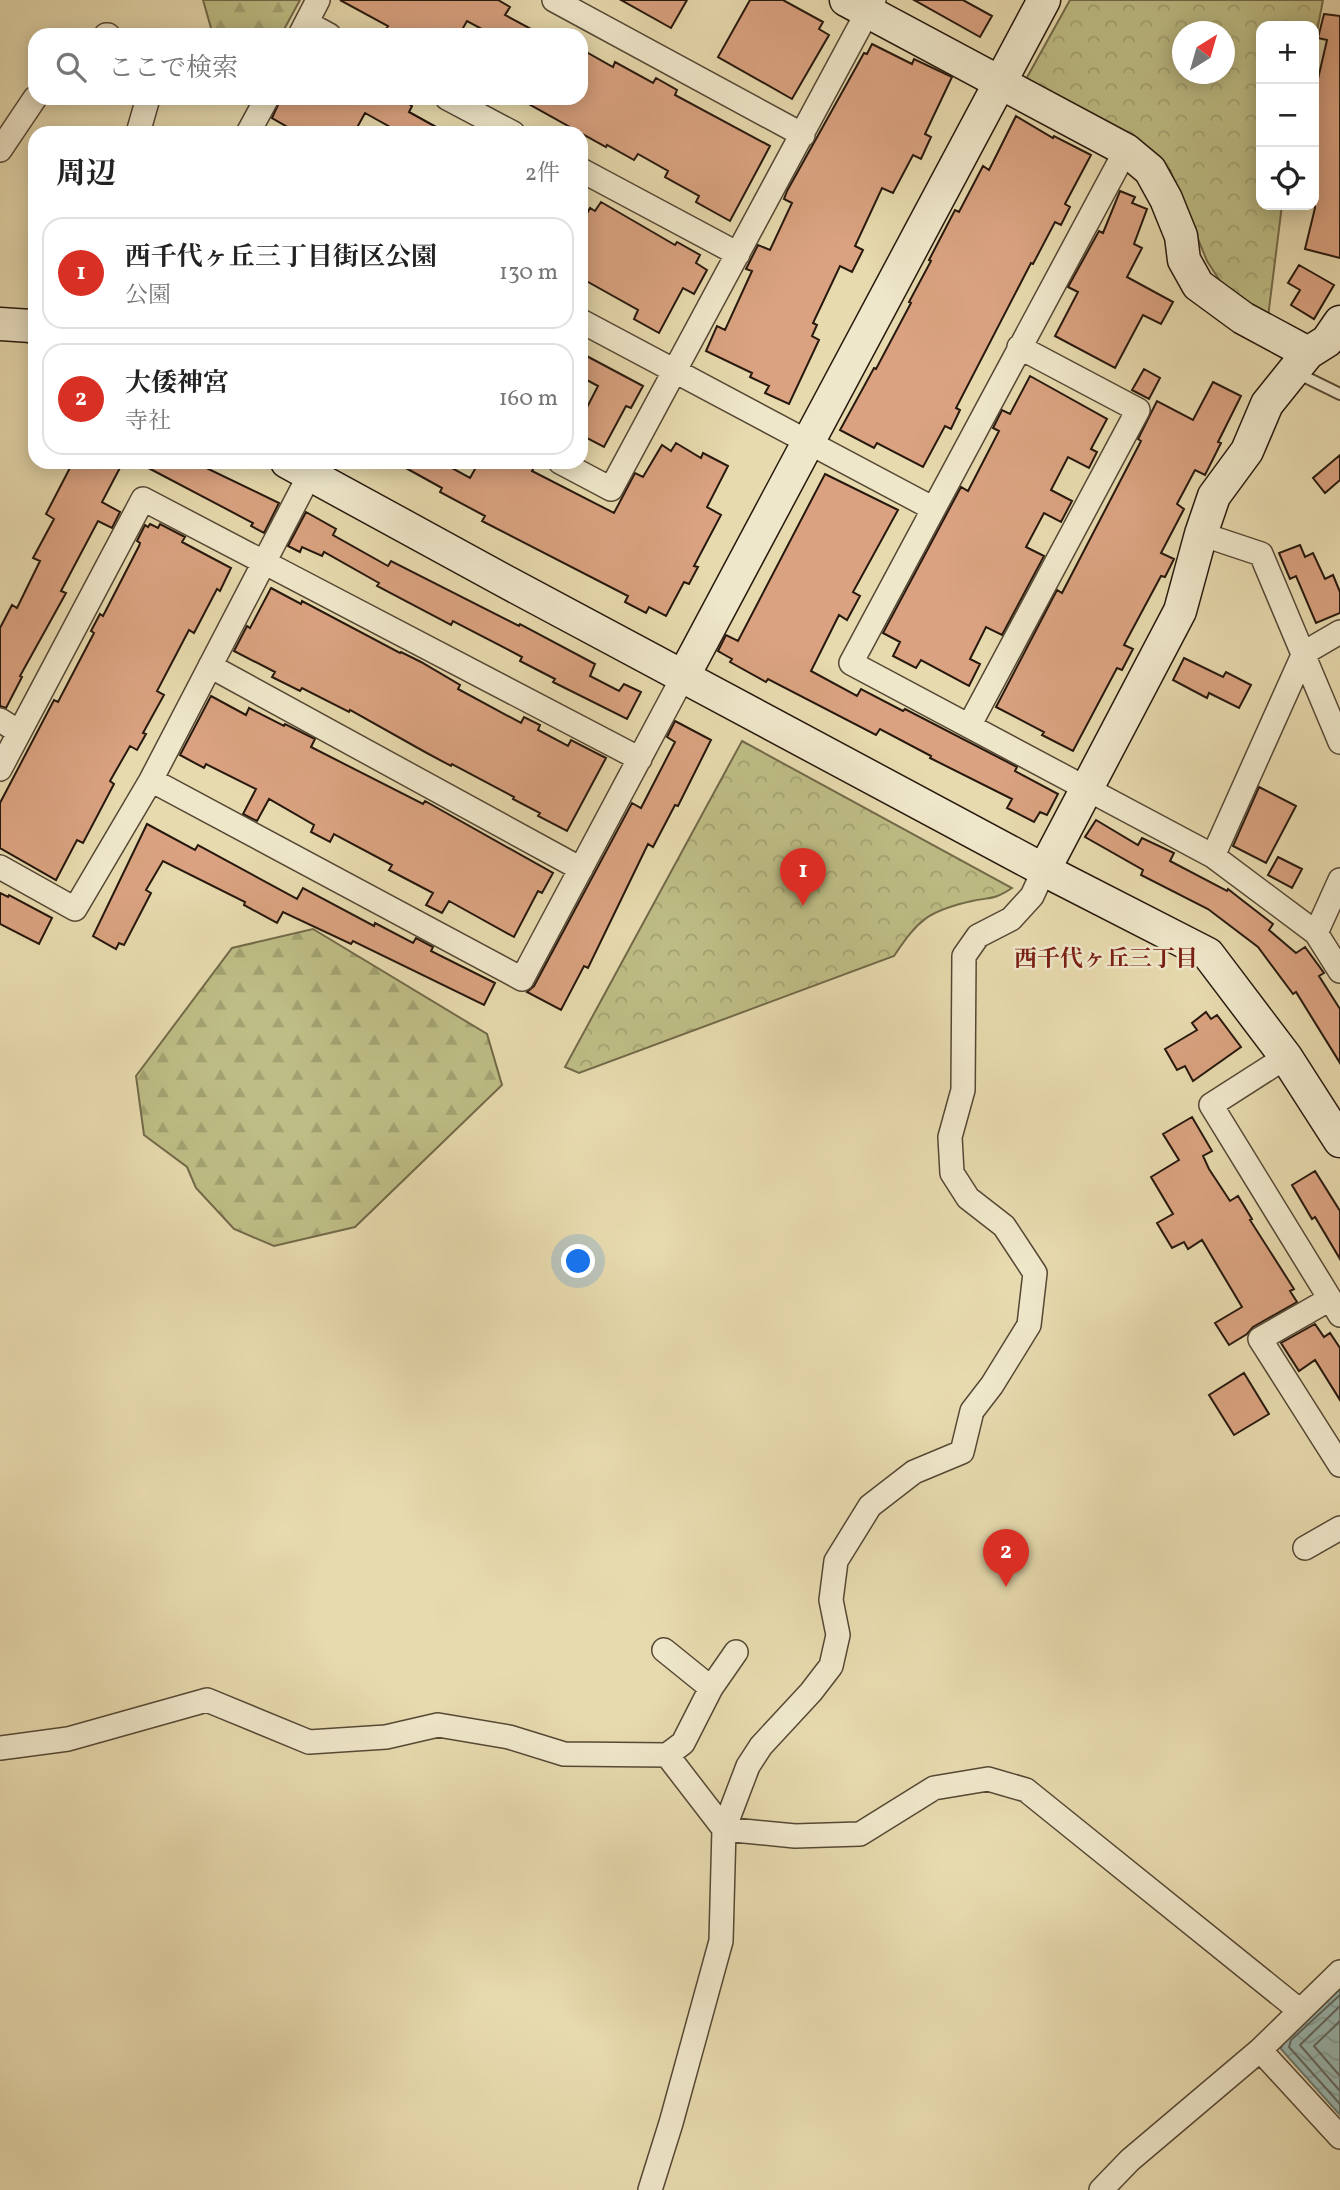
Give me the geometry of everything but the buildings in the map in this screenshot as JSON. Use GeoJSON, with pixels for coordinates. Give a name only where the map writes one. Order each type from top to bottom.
{"type":"FeatureCollection","features":[{"type":"Feature","properties":{"kind":"street"},"geometry":{"type":"LineString","coordinates":[[304,28],[318,0]]}},
{"type":"Feature","properties":{"kind":"street"},"geometry":{"type":"LineString","coordinates":[[554,0],[803,135]]}},
{"type":"Feature","properties":{"kind":"street"},"geometry":{"type":"LineString","coordinates":[[151,780],[522,979],[1044,0]]}},
{"type":"Feature","properties":{"kind":"street"},"geometry":{"type":"LineString","coordinates":[[573,469],[611,489],[803,135],[862,4],[1126,150],[1150,170],[1166,199],[1181,236],[1184,260],[1198,285],[1300,362]]}},
{"type":"Feature","properties":{"kind":"street"},"geometry":{"type":"LineString","coordinates":[[0,150],[30,105]]}},
{"type":"Feature","properties":{"kind":"street"},"geometry":{"type":"LineString","coordinates":[[140,126],[146,105]]}},
{"type":"Feature","properties":{"kind":"street"},"geometry":{"type":"LineString","coordinates":[[252,126],[263,105]]}},
{"type":"Feature","properties":{"kind":"street"},"geometry":{"type":"LineString","coordinates":[[460,105],[500,126]]}},
{"type":"Feature","properties":{"kind":"street"},"geometry":{"type":"LineString","coordinates":[[1126,150],[850,663],[1213,856],[1316,933],[1340,971]]}},
{"type":"Feature","properties":{"kind":"street"},"geometry":{"type":"LineString","coordinates":[[588,174],[738,254]]}},
{"type":"Feature","properties":{"kind":"street"},"geometry":{"type":"LineString","coordinates":[[650,2190],[720,1941],[724,1829],[748,1766],[761,1746],[831,1666],[838,1635],[831,1600],[836,1561],[870,1506],[915,1472],[962,1452],[972,1412],[1029,1325],[1035,1273],[1004,1226],[968,1198],[952,1173],[950,1137],[963,1090],[964,956],[978,936],[1011,919],[1032,896],[1180,611],[1214,496],[1247,451],[1267,404],[1300,362],[1327,341],[1340,322]]}},
{"type":"Feature","properties":{"kind":"street"},"geometry":{"type":"LineString","coordinates":[[0,324],[28,326]]}},
{"type":"Feature","properties":{"kind":"street"},"geometry":{"type":"LineString","coordinates":[[588,325],[932,508]]}},
{"type":"Feature","properties":{"kind":"street"},"geometry":{"type":"LineString","coordinates":[[969,726],[1138,410],[1019,348]]}},
{"type":"Feature","properties":{"kind":"street"},"geometry":{"type":"LineString","coordinates":[[0,867],[75,909],[151,780],[264,562],[299,469]]}},
{"type":"Feature","properties":{"kind":"street"},"geometry":{"type":"LineString","coordinates":[[301,469],[683,677],[1044,870],[1208,954],[1286,1057],[1340,1141]]}},
{"type":"Feature","properties":{"kind":"street"},"geometry":{"type":"LineString","coordinates":[[0,769],[10,727],[143,499],[640,759]]}},
{"type":"Feature","properties":{"kind":"street"},"geometry":{"type":"LineString","coordinates":[[1201,534],[1261,554],[1340,742]]}},
{"type":"Feature","properties":{"kind":"street"},"geometry":{"type":"LineString","coordinates":[[1213,856],[1304,653],[1340,632]]}},
{"type":"Feature","properties":{"kind":"street"},"geometry":{"type":"LineString","coordinates":[[209,666],[581,869]]}},
{"type":"Feature","properties":{"kind":"street"},"geometry":{"type":"LineString","coordinates":[[1316,933],[1340,880]]}},
{"type":"Feature","properties":{"kind":"street"},"geometry":{"type":"LineString","coordinates":[[1286,1057],[1211,1105],[1335,1307],[1259,1339],[1340,1465]]}},
{"type":"Feature","properties":{"kind":"street"},"geometry":{"type":"LineString","coordinates":[[1305,1548],[1340,1528]]}},
{"type":"Feature","properties":{"kind":"street"},"geometry":{"type":"LineString","coordinates":[[664,1650],[711,1688]]}},
{"type":"Feature","properties":{"kind":"street"},"geometry":{"type":"LineString","coordinates":[[0,1748],[68,1740],[207,1700],[309,1742],[386,1737],[438,1725],[509,1737],[564,1754],[667,1755],[683,1743],[711,1688],[736,1652]]}},
{"type":"Feature","properties":{"kind":"street"},"geometry":{"type":"LineString","coordinates":[[667,1755],[724,1829],[794,1836],[860,1835],[934,1788],[988,1780],[1026,1790],[1299,2010]]}},
{"type":"Feature","properties":{"kind":"street"},"geometry":{"type":"LineString","coordinates":[[1101,2190],[1130,2160],[1260,2050],[1340,1972]]}},
{"type":"Feature","properties":{"kind":"street"},"geometry":{"type":"LineString","coordinates":[[1260,2050],[1340,2137]]}},
{"type":"Feature","properties":{"kind":"lane"},"geometry":{"type":"LineString","coordinates":[[1300,362],[1340,394]]}},
{"type":"Feature","properties":{"kind":"green space"},"geometry":{"type":"Polygon","coordinates":[[[203,0],[300,0],[285,28],[211,28],[203,0]]]}},
{"type":"Feature","properties":{"kind":"green space"},"geometry":{"type":"Polygon","coordinates":[[[1070,0],[1323,0],[1319,21],[1256,21],[1256,210],[1281,210],[1268,317],[1226,290],[1207,261],[1170,170],[1146,151],[1025,81],[1070,0]]]}},
{"type":"Feature","properties":{"kind":"green space"},"geometry":{"type":"Polygon","coordinates":[[[742,741],[1012,888],[996,896],[957,905],[926,918],[894,956],[579,1073],[565,1067],[742,741]]]}},
{"type":"Feature","properties":{"kind":"green space"},"geometry":{"type":"Polygon","coordinates":[[[313,929],[487,1034],[502,1085],[355,1227],[274,1246],[234,1229],[196,1188],[187,1167],[144,1135],[136,1076],[232,948],[313,929]]]}},
{"type":"Feature","properties":{"kind":"water"},"geometry":{"type":"Polygon","coordinates":[[[1340,1985],[1340,2115],[1281,2049],[1284,2036],[1340,1985]]]}},
{"type":"Feature","properties":{"kind":"place","name":"西千代ヶ丘三丁目街区公園"},"geometry":{"type":"Point","coordinates":[803,906]}},
{"type":"Feature","properties":{"kind":"place","name":"大倭神宮"},"geometry":{"type":"Point","coordinates":[1006,1587]}},
{"type":"Feature","properties":{"kind":"district","name":"西千代ヶ丘三丁目"},"geometry":{"type":"Point","coordinates":[1106,960]}}]}
